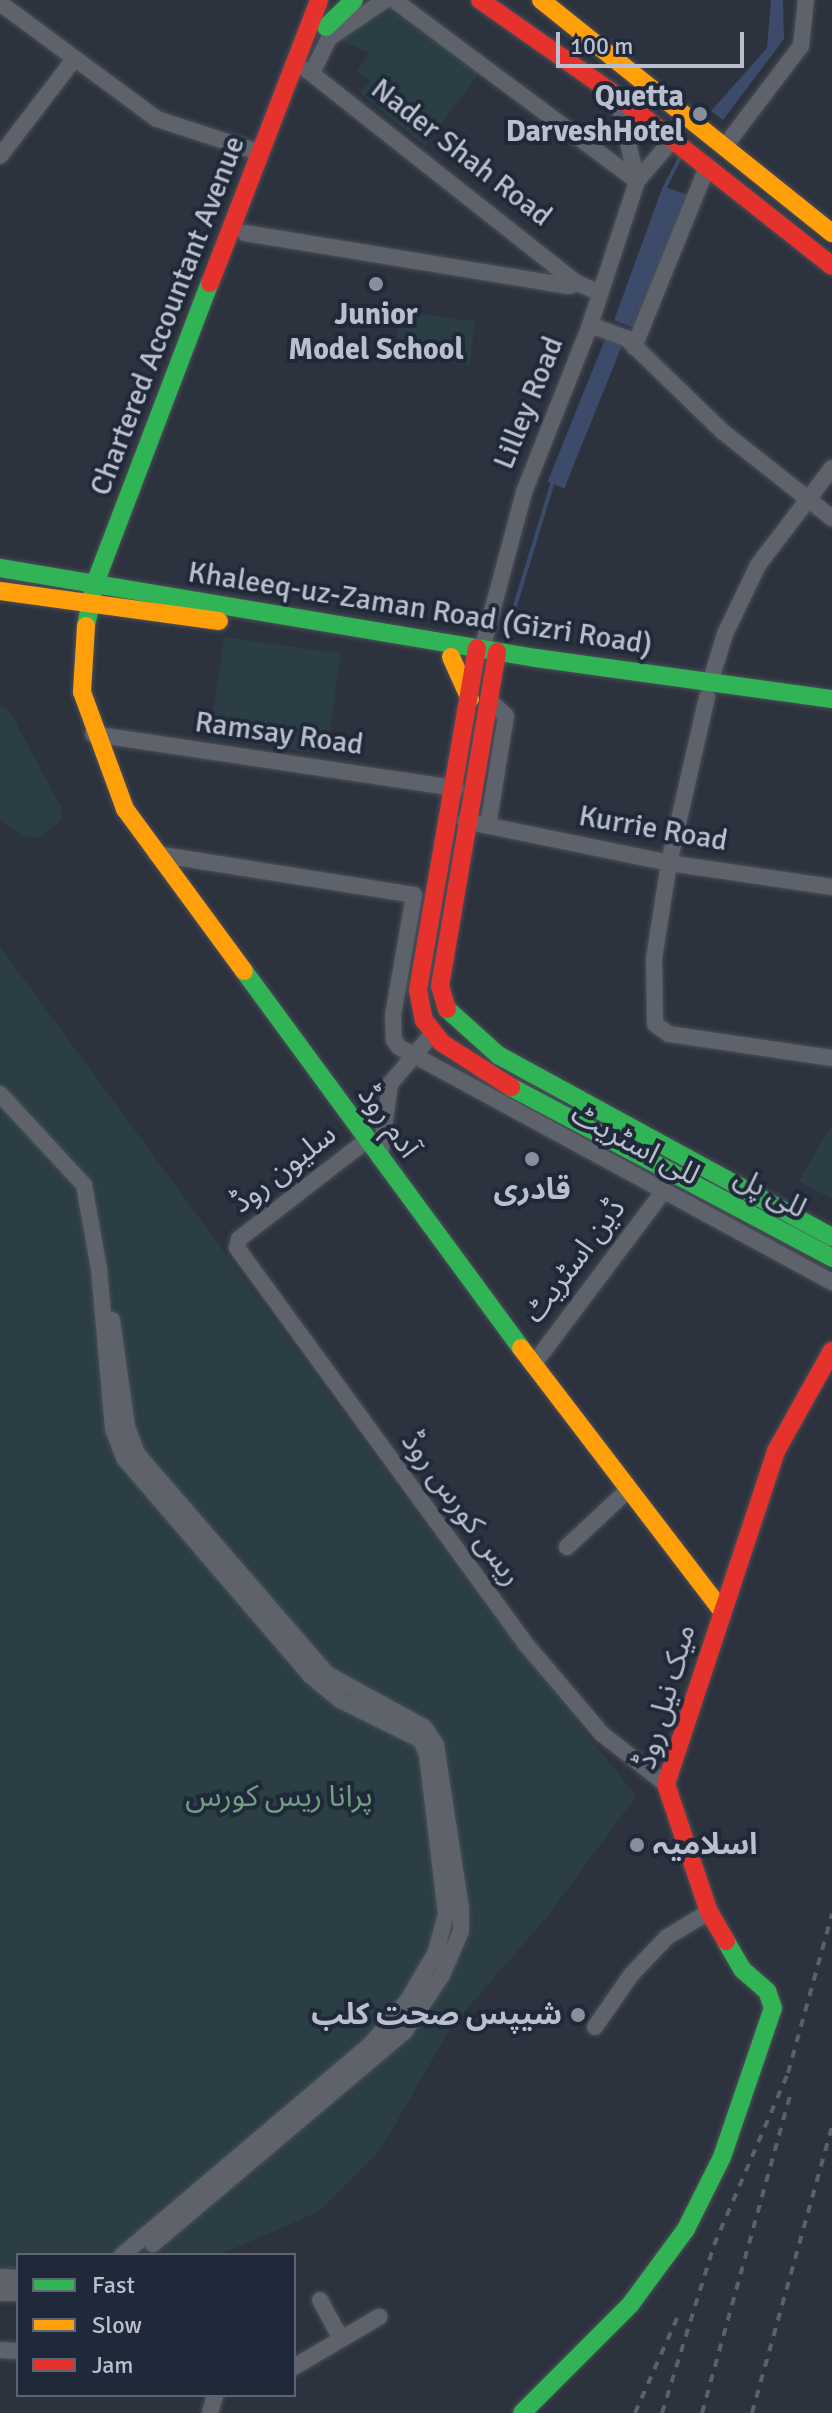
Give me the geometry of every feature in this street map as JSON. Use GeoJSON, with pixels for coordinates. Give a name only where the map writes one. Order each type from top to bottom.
{"type":"FeatureCollection","features":[{"type":"Feature","properties":{"kind":"main road"},"geometry":{"type":"LineString","coordinates":[[305,70],[319,0]]}},
{"type":"Feature","properties":{"kind":"main road"},"geometry":{"type":"LineString","coordinates":[[305,70],[340,0]]}},
{"type":"Feature","properties":{"kind":"main road"},"geometry":{"type":"LineString","coordinates":[[326,27],[354,0]]}},
{"type":"Feature","properties":{"kind":"main road"},"geometry":{"type":"LineString","coordinates":[[541,0],[832,233]]}},
{"type":"Feature","properties":{"kind":"main road"},"geometry":{"type":"LineString","coordinates":[[483,1],[617,96],[832,266]]}},
{"type":"Feature","properties":{"kind":"main road","name":"Chartered Accountant Avenue"},"geometry":{"type":"LineString","coordinates":[[100,587],[261,153],[305,70]]}},
{"type":"Feature","properties":{"kind":"main road","name":"Chartered Accountant Avenue"},"geometry":{"type":"LineString","coordinates":[[100,587],[161,451],[305,70]]}},
{"type":"Feature","properties":{"kind":"main road","name":"Khaleeq-uz-Zaman Road (Gizri Road)"},"geometry":{"type":"LineString","coordinates":[[0,568],[485,655],[709,690],[832,699]]}},
{"type":"Feature","properties":{"kind":"main road","name":"آدم روڈ"},"geometry":{"type":"LineString","coordinates":[[100,587],[87,635],[82,692],[93,734],[125,809],[533,1365],[721,1610]]}},
{"type":"Feature","properties":{"kind":"main road","name":"Khaleeq-uz-Zaman Road (Gizri Road)"},"geometry":{"type":"LineString","coordinates":[[0,591],[451,657],[485,655]]}},
{"type":"Feature","properties":{"kind":"main road","name":"Lilley Road"},"geometry":{"type":"LineString","coordinates":[[449,1016],[440,986],[465,821],[485,655]]}},
{"type":"Feature","properties":{"kind":"main road"},"geometry":{"type":"LineString","coordinates":[[433,1033],[419,1009],[418,990],[456,788],[479,700],[451,657]]}},
{"type":"Feature","properties":{"kind":"main road","name":"Khaleeq-uz-Zaman Road (Gizri Road)"},"geometry":{"type":"LineString","coordinates":[[776,697],[832,711]]}},
{"type":"Feature","properties":{"kind":"main road","name":"للی پل"},"geometry":{"type":"LineString","coordinates":[[449,1016],[498,1055],[690,1156],[832,1237]]}},
{"type":"Feature","properties":{"kind":"main road","name":"للی پل"},"geometry":{"type":"LineString","coordinates":[[433,1033],[477,1069],[832,1258]]}},
{"type":"Feature","properties":{"kind":"main road","name":"میک نیل روڈ"},"geometry":{"type":"LineString","coordinates":[[522,2413],[630,2305],[686,2229],[747,2090],[773,2008],[767,1991],[742,1969],[709,1912],[666,1784],[776,1451],[832,1351]]}},
{"type":"Feature","properties":{"kind":"street"},"geometry":{"type":"LineString","coordinates":[[305,70],[329,38],[385,0]]}},
{"type":"Feature","properties":{"kind":"street"},"geometry":{"type":"LineString","coordinates":[[394,0],[637,181]]}},
{"type":"Feature","properties":{"kind":"street"},"geometry":{"type":"LineString","coordinates":[[725,146],[801,46],[806,0]]}},
{"type":"Feature","properties":{"kind":"street"},"geometry":{"type":"LineString","coordinates":[[0,3],[157,119],[261,153]]}},
{"type":"Feature","properties":{"kind":"street"},"geometry":{"type":"LineString","coordinates":[[0,156],[75,58]]}},
{"type":"Feature","properties":{"kind":"street","name":"Nader Shah Road"},"geometry":{"type":"LineString","coordinates":[[305,70],[577,283]]}},
{"type":"Feature","properties":{"kind":"street"},"geometry":{"type":"LineString","coordinates":[[617,96],[637,181]]}},
{"type":"Feature","properties":{"kind":"street","name":"Lilley Road"},"geometry":{"type":"LineString","coordinates":[[485,655],[524,492],[590,325],[637,181],[672,140]]}},
{"type":"Feature","properties":{"kind":"street"},"geometry":{"type":"LineString","coordinates":[[634,347],[707,167]]}},
{"type":"Feature","properties":{"kind":"street"},"geometry":{"type":"LineString","coordinates":[[245,233],[577,283],[600,293]]}},
{"type":"Feature","properties":{"kind":"street"},"geometry":{"type":"LineString","coordinates":[[590,325],[626,338],[723,432],[832,518]]}},
{"type":"Feature","properties":{"kind":"street"},"geometry":{"type":"LineString","coordinates":[[832,468],[805,498],[758,565],[725,634],[669,863],[652,993],[655,1024],[662,1031],[832,1058]]}},
{"type":"Feature","properties":{"kind":"street"},"geometry":{"type":"LineString","coordinates":[[479,700],[506,716],[488,826]]}},
{"type":"Feature","properties":{"kind":"street","name":"Ramsay Road"},"geometry":{"type":"LineString","coordinates":[[93,734],[456,788]]}},
{"type":"Feature","properties":{"kind":"street","name":"Kurrie Road"},"geometry":{"type":"LineString","coordinates":[[465,821],[669,863],[832,887]]}},
{"type":"Feature","properties":{"kind":"street"},"geometry":{"type":"LineString","coordinates":[[156,854],[414,895],[392,1030],[394,1040],[411,1055]]}},
{"type":"Feature","properties":{"kind":"street","name":"سلیون روڈ"},"geometry":{"type":"LineString","coordinates":[[380,1158],[384,1106],[397,1071],[433,1033]]}},
{"type":"Feature","properties":{"kind":"street","name":"للی اسٹریٹ"},"geometry":{"type":"LineString","coordinates":[[411,1055],[832,1282]]}},
{"type":"Feature","properties":{"kind":"street"},"geometry":{"type":"LineString","coordinates":[[0,1094],[84,1185],[99,1269],[113,1429],[124,1458],[310,1675],[340,1700],[421,1740],[427,1755],[446,1914],[436,1952],[408,2000],[371,2044],[124,2253]]}},
{"type":"Feature","properties":{"kind":"street","name":"سلیون روڈ"},"geometry":{"type":"LineString","coordinates":[[351,1118],[384,1106]]}},
{"type":"Feature","properties":{"kind":"street","name":"سلیون روڈ"},"geometry":{"type":"LineString","coordinates":[[237,1244],[367,1140]]}},
{"type":"Feature","properties":{"kind":"street","name":"ڈین اسٹریٹ"},"geometry":{"type":"LineString","coordinates":[[533,1365],[663,1192]]}},
{"type":"Feature","properties":{"kind":"street","name":"ریس کورس روڈ"},"geometry":{"type":"LineString","coordinates":[[237,1244],[524,1642],[602,1734],[666,1784]]}},
{"type":"Feature","properties":{"kind":"street"},"geometry":{"type":"LineString","coordinates":[[99,1269],[109,1294],[127,1427],[138,1455],[327,1674],[424,1727],[436,1745],[461,1909],[461,1931],[442,1975],[405,2031],[142,2253]]}},
{"type":"Feature","properties":{"kind":"street"},"geometry":{"type":"LineString","coordinates":[[567,1547],[628,1490]]}},
{"type":"Feature","properties":{"kind":"street"},"geometry":{"type":"LineString","coordinates":[[595,2027],[631,1975],[667,1937],[709,1912]]}},
{"type":"Feature","properties":{"kind":"street"},"geometry":{"type":"LineString","coordinates":[[320,2300],[341,2339]]}},
{"type":"Feature","properties":{"kind":"street"},"geometry":{"type":"LineString","coordinates":[[296,2366],[379,2317]]}},
{"type":"Feature","properties":{"kind":"green space"},"geometry":{"type":"Polygon","coordinates":[[[383,5],[480,72],[425,146],[360,93],[370,81],[357,71],[370,53],[336,39],[383,5]]]}},
{"type":"Feature","properties":{"kind":"green space"},"geometry":{"type":"Polygon","coordinates":[[[401,311],[475,321],[469,365],[395,355],[401,311]]]}},
{"type":"Feature","properties":{"kind":"green space"},"geometry":{"type":"Polygon","coordinates":[[[224,637],[341,653],[327,754],[210,738],[224,637]]]}},
{"type":"Feature","properties":{"kind":"green space"},"geometry":{"type":"Polygon","coordinates":[[[0,704],[9,710],[62,809],[61,820],[39,838],[23,836],[0,819],[0,704]]]}},
{"type":"Feature","properties":{"kind":"green space","name":"پرانا ریس کورس"},"geometry":{"type":"Polygon","coordinates":[[[0,947],[479,1598],[636,1796],[547,1917],[451,2027],[381,2149],[320,2211],[224,2253],[16,2253],[16,2301],[0,2301],[0,947]]]}},
{"type":"Feature","properties":{"kind":"green space"},"geometry":{"type":"Polygon","coordinates":[[[832,1124],[832,1199],[799,1181],[832,1124]]]}},
{"type":"Feature","properties":{"kind":"water"},"geometry":{"type":"Polygon","coordinates":[[[771,0],[783,0],[784,39],[723,120],[711,111],[767,48],[771,0]]]}},
{"type":"Feature","properties":{"kind":"water"},"geometry":{"type":"Polygon","coordinates":[[[663,186],[690,196],[641,330],[614,320],[663,186]]]}},
{"type":"Feature","properties":{"kind":"water"},"geometry":{"type":"Polygon","coordinates":[[[606,337],[623,344],[564,488],[548,482],[606,337]]]}},
{"type":"Feature","properties":{"kind":"waterway"},"geometry":{"type":"LineString","coordinates":[[664,189],[680,158]]}},
{"type":"Feature","properties":{"kind":"waterway"},"geometry":{"type":"LineString","coordinates":[[507,632],[553,482]]}},
{"type":"Feature","properties":{"kind":"railway"},"geometry":{"type":"LineString","coordinates":[[662,2413],[714,2245],[788,2073],[832,1914]]}},
{"type":"Feature","properties":{"kind":"railway"},"geometry":{"type":"LineString","coordinates":[[702,2413],[790,2095]]}},
{"type":"Feature","properties":{"kind":"railway"},"geometry":{"type":"LineString","coordinates":[[752,2413],[832,2127]]}},
{"type":"Feature","properties":{"kind":"railway"},"geometry":{"type":"LineString","coordinates":[[635,2413],[677,2318]]}},
{"type":"Feature","properties":{"kind":"traffic: fast"},"geometry":{"type":"LineString","coordinates":[[326,27],[354,0]]}},
{"type":"Feature","properties":{"kind":"traffic: fast"},"geometry":{"type":"LineString","coordinates":[[86,626],[94,586],[210,283]]}},
{"type":"Feature","properties":{"kind":"traffic: fast"},"geometry":{"type":"LineString","coordinates":[[0,568],[536,658],[832,699]]}},
{"type":"Feature","properties":{"kind":"traffic: fast"},"geometry":{"type":"LineString","coordinates":[[244,971],[521,1348]]}},
{"type":"Feature","properties":{"kind":"traffic: fast"},"geometry":{"type":"LineString","coordinates":[[447,1009],[498,1055],[832,1237]]}},
{"type":"Feature","properties":{"kind":"traffic: fast"},"geometry":{"type":"LineString","coordinates":[[511,1087],[832,1258]]}},
{"type":"Feature","properties":{"kind":"traffic: fast"},"geometry":{"type":"LineString","coordinates":[[522,2413],[630,2305],[686,2229],[722,2157],[773,2008],[767,1991],[742,1969],[726,1941]]}},
{"type":"Feature","properties":{"kind":"traffic: slow"},"geometry":{"type":"LineString","coordinates":[[541,0],[832,233]]}},
{"type":"Feature","properties":{"kind":"traffic: slow"},"geometry":{"type":"LineString","coordinates":[[0,591],[219,621]]}},
{"type":"Feature","properties":{"kind":"traffic: slow"},"geometry":{"type":"LineString","coordinates":[[86,626],[82,692],[125,809],[244,971]]}},
{"type":"Feature","properties":{"kind":"traffic: slow"},"geometry":{"type":"LineString","coordinates":[[451,657],[470,699]]}},
{"type":"Feature","properties":{"kind":"traffic: slow"},"geometry":{"type":"LineString","coordinates":[[521,1348],[721,1610]]}},
{"type":"Feature","properties":{"kind":"traffic: jam"},"geometry":{"type":"LineString","coordinates":[[210,283],[319,0]]}},
{"type":"Feature","properties":{"kind":"traffic: jam"},"geometry":{"type":"LineString","coordinates":[[480,0],[617,96],[832,266]]}},
{"type":"Feature","properties":{"kind":"traffic: jam"},"geometry":{"type":"LineString","coordinates":[[477,648],[418,990],[424,1020],[442,1043],[511,1087]]}},
{"type":"Feature","properties":{"kind":"traffic: jam"},"geometry":{"type":"LineString","coordinates":[[447,1009],[440,986],[497,652]]}},
{"type":"Feature","properties":{"kind":"traffic: jam"},"geometry":{"type":"LineString","coordinates":[[726,1941],[709,1912],[666,1784],[776,1451],[832,1351]]}},
{"type":"Feature","properties":{"kind":"place","name":"Quetta DarveshHotel"},"geometry":{"type":"Point","coordinates":[700,114]}},
{"type":"Feature","properties":{"kind":"place","name":"Junior Model School"},"geometry":{"type":"Point","coordinates":[376,284]}},
{"type":"Feature","properties":{"kind":"place","name":"قادری"},"geometry":{"type":"Point","coordinates":[532,1159]}},
{"type":"Feature","properties":{"kind":"place","name":"اسلامیہ"},"geometry":{"type":"Point","coordinates":[637,1845]}},
{"type":"Feature","properties":{"kind":"place","name":"شیپس صحت کلب"},"geometry":{"type":"Point","coordinates":[578,2015]}}]}
